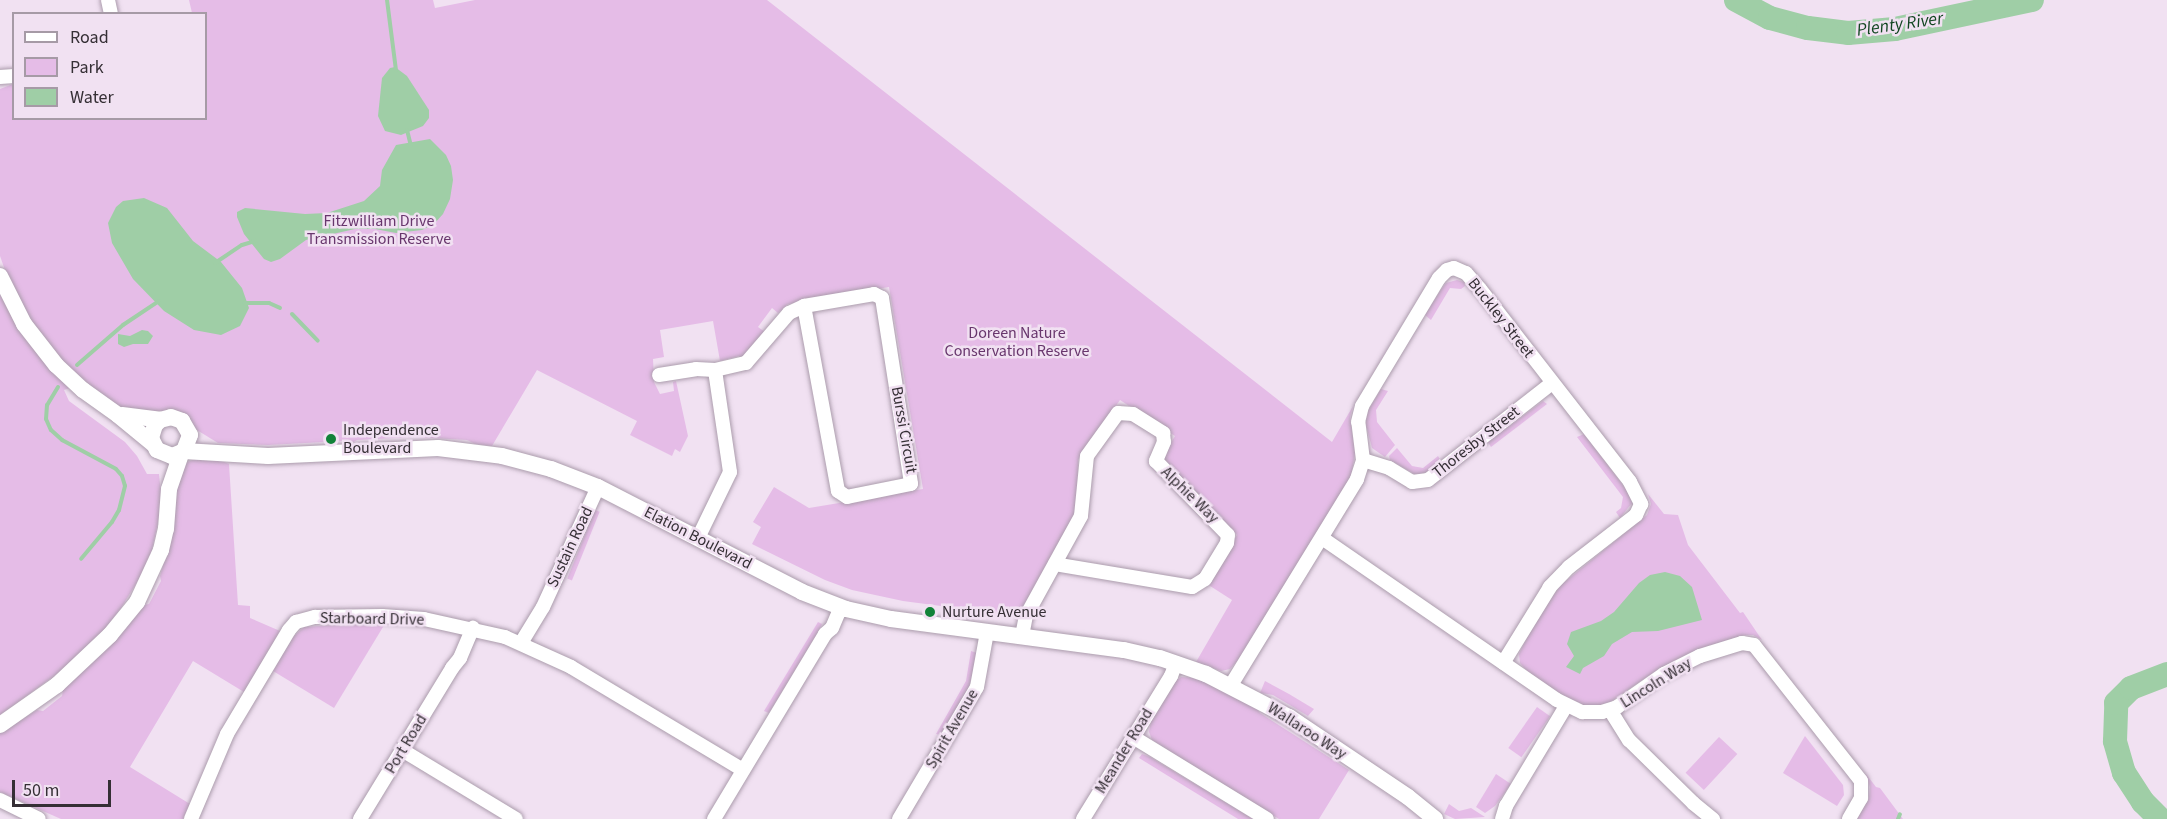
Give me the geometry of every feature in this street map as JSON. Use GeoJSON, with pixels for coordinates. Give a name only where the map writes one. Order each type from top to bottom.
{"type":"FeatureCollection","features":[{"type":"Feature","properties":{"kind":"street","name":"Buckley Street"},"geometry":{"type":"LineString","coordinates":[[1231,686],[1357,479],[1363,460],[1358,417],[1362,406],[1439,278],[1450,268],[1457,268],[1469,276],[1630,482],[1641,504],[1636,515],[1569,567],[1550,587],[1503,663]]}},
{"type":"Feature","properties":{"kind":"street"},"geometry":{"type":"LineString","coordinates":[[0,276],[24,324],[56,365],[83,390],[118,415],[155,447],[172,456],[183,452]]}},
{"type":"Feature","properties":{"kind":"street","name":"Burssi Circuit"},"geometry":{"type":"LineString","coordinates":[[659,375],[696,369],[715,370],[746,363],[789,313],[804,306],[874,294],[882,298],[911,484],[847,497],[838,491],[804,306]]}},
{"type":"Feature","properties":{"kind":"street"},"geometry":{"type":"LineString","coordinates":[[698,538],[730,472],[715,370]]}},
{"type":"Feature","properties":{"kind":"street","name":"Thoresby Street"},"geometry":{"type":"LineString","coordinates":[[1363,460],[1389,468],[1412,482],[1428,480],[1552,383]]}},
{"type":"Feature","properties":{"kind":"street","name":"Alphie Way"},"geometry":{"type":"LineString","coordinates":[[1022,636],[1026,616],[1055,564],[1082,516],[1087,456],[1113,417],[1122,412],[1133,414],[1163,434],[1164,442],[1156,461],[1228,535],[1227,543],[1205,579],[1192,587],[1055,564]]}},
{"type":"Feature","properties":{"kind":"street"},"geometry":{"type":"LineString","coordinates":[[0,725],[57,685],[110,635],[131,611],[146,586],[160,550],[166,530],[169,489],[190,440],[189,431],[177,418],[160,420],[118,415]]}},
{"type":"Feature","properties":{"kind":"street"},"geometry":{"type":"LineString","coordinates":[[160,420],[152,431],[169,489]]}},
{"type":"Feature","properties":{"kind":"street","name":"Elation Boulevard"},"geometry":{"type":"LineString","coordinates":[[189,431],[220,452]]}},
{"type":"Feature","properties":{"kind":"street","name":"Elation Boulevard"},"geometry":{"type":"LineString","coordinates":[[183,452],[268,456],[387,449],[458,449],[526,461],[598,487],[837,606],[891,619],[1124,650],[1173,662]]}},
{"type":"Feature","properties":{"kind":"street","name":"Sustain Road"},"geometry":{"type":"LineString","coordinates":[[526,645],[598,487]]}},
{"type":"Feature","properties":{"kind":"street","name":"Lincoln Way"},"geometry":{"type":"LineString","coordinates":[[1322,538],[1566,706],[1590,713],[1610,710],[1688,661],[1719,649],[1750,643],[1767,659],[1861,781],[1861,798],[1849,819]]}},
{"type":"Feature","properties":{"kind":"street"},"geometry":{"type":"LineString","coordinates":[[714,819],[825,634],[832,628],[837,606]]}},
{"type":"Feature","properties":{"kind":"street","name":"Starboard Drive"},"geometry":{"type":"LineString","coordinates":[[191,819],[227,734],[296,622],[315,617],[382,616],[424,619],[467,627],[526,645],[577,671],[743,770]]}},
{"type":"Feature","properties":{"kind":"street","name":"Port Road"},"geometry":{"type":"LineString","coordinates":[[360,819],[452,668],[467,627]]}},
{"type":"Feature","properties":{"kind":"street","name":"Spirit Avenue"},"geometry":{"type":"LineString","coordinates":[[899,819],[977,687],[987,632]]}},
{"type":"Feature","properties":{"kind":"street","name":"Wallaroo Way"},"geometry":{"type":"LineString","coordinates":[[1173,662],[1231,686],[1305,728],[1436,818]]}},
{"type":"Feature","properties":{"kind":"street","name":"Meander Road"},"geometry":{"type":"LineString","coordinates":[[1083,819],[1164,683],[1173,662]]}},
{"type":"Feature","properties":{"kind":"street"},"geometry":{"type":"LineString","coordinates":[[1490,819],[1504,812],[1566,706]]}},
{"type":"Feature","properties":{"kind":"street"},"geometry":{"type":"LineString","coordinates":[[1610,710],[1629,740],[1693,803],[1713,819]]}},
{"type":"Feature","properties":{"kind":"street"},"geometry":{"type":"LineString","coordinates":[[1133,737],[1267,819]]}},
{"type":"Feature","properties":{"kind":"street"},"geometry":{"type":"LineString","coordinates":[[402,750],[516,819]]}},
{"type":"Feature","properties":{"kind":"street"},"geometry":{"type":"LineString","coordinates":[[0,800],[39,819]]}},
{"type":"Feature","properties":{"kind":"green space","name":"Fitzwilliam Drive Transmission Reserve"},"geometry":{"type":"Polygon","coordinates":[[[189,0],[433,0],[435,8],[475,0],[767,0],[1332,442],[1353,406],[1350,417],[1355,453],[1351,477],[1238,660],[1230,669],[1221,671],[1196,662],[1232,600],[1207,584],[1237,535],[1162,458],[1175,436],[1120,400],[1078,460],[1077,516],[1017,616],[903,601],[852,590],[825,580],[752,544],[761,527],[753,522],[774,487],[809,508],[923,489],[889,287],[788,304],[778,313],[772,308],[758,327],[765,332],[745,356],[740,358],[739,356],[720,361],[713,321],[660,330],[664,357],[653,359],[654,382],[660,394],[674,391],[673,382],[676,381],[688,436],[680,452],[675,449],[672,456],[630,435],[637,421],[537,370],[492,446],[475,444],[467,440],[414,437],[357,440],[350,444],[342,441],[268,445],[218,443],[166,411],[135,413],[95,391],[65,364],[29,317],[5,270],[0,256],[0,89],[12,84],[12,120],[207,120],[207,12],[192,12],[189,0]]]}},
{"type":"Feature","properties":{"kind":"green space"},"geometry":{"type":"Polygon","coordinates":[[[1457,280],[1464,282],[1465,286],[1461,289],[1450,288],[1431,320],[1425,315],[1440,291],[1446,283],[1457,280]]]}},
{"type":"Feature","properties":{"kind":"green space"},"geometry":{"type":"Polygon","coordinates":[[[0,295],[15,323],[70,388],[64,390],[69,401],[125,442],[137,456],[147,474],[159,474],[161,493],[160,513],[151,554],[142,574],[121,608],[104,630],[58,673],[0,715],[0,295]]]}},
{"type":"Feature","properties":{"kind":"green space"},"geometry":{"type":"Polygon","coordinates":[[[1381,389],[1388,391],[1376,410],[1377,422],[1395,445],[1385,457],[1372,448],[1365,421],[1366,414],[1381,389]]]}},
{"type":"Feature","properties":{"kind":"green space"},"geometry":{"type":"Polygon","coordinates":[[[1543,401],[1547,404],[1491,447],[1488,442],[1543,401]]]}},
{"type":"Feature","properties":{"kind":"green space"},"geometry":{"type":"Polygon","coordinates":[[[1584,434],[1628,492],[1632,503],[1620,518],[1616,512],[1621,508],[1623,497],[1577,437],[1584,434]]]}},
{"type":"Feature","properties":{"kind":"green space"},"geometry":{"type":"Polygon","coordinates":[[[1397,448],[1412,466],[1423,468],[1438,456],[1441,461],[1427,472],[1416,475],[1390,460],[1389,456],[1397,448]]]}},
{"type":"Feature","properties":{"kind":"green space"},"geometry":{"type":"Polygon","coordinates":[[[196,458],[219,460],[229,464],[238,605],[250,606],[250,618],[280,631],[244,692],[193,661],[130,767],[190,804],[183,819],[61,819],[0,792],[0,733],[37,710],[43,711],[62,696],[63,690],[118,638],[144,605],[149,604],[161,581],[160,576],[173,532],[177,489],[186,463],[196,458]]]}},
{"type":"Feature","properties":{"kind":"green space"},"geometry":{"type":"Polygon","coordinates":[[[1648,494],[1664,514],[1678,515],[1688,545],[1740,613],[1743,612],[1762,640],[1753,635],[1744,635],[1705,647],[1657,670],[1610,702],[1597,706],[1582,705],[1569,700],[1528,672],[1520,663],[1519,654],[1536,619],[1561,585],[1647,515],[1651,504],[1648,494]]]}},
{"type":"Feature","properties":{"kind":"green space"},"geometry":{"type":"Polygon","coordinates":[[[595,510],[600,512],[572,580],[567,579],[595,510]]]}},
{"type":"Feature","properties":{"kind":"green space"},"geometry":{"type":"Polygon","coordinates":[[[386,622],[334,708],[273,671],[293,637],[304,627],[386,622]]]}},
{"type":"Feature","properties":{"kind":"green space"},"geometry":{"type":"Polygon","coordinates":[[[818,622],[822,624],[818,632],[769,713],[764,711],[818,622]]]}},
{"type":"Feature","properties":{"kind":"green space"},"geometry":{"type":"Polygon","coordinates":[[[971,651],[977,653],[969,688],[941,735],[936,734],[966,681],[971,651]]]}},
{"type":"Feature","properties":{"kind":"green space"},"geometry":{"type":"Polygon","coordinates":[[[1181,677],[1197,678],[1255,706],[1260,713],[1349,770],[1319,819],[1279,819],[1152,740],[1149,732],[1151,721],[1176,681],[1181,677]]]}},
{"type":"Feature","properties":{"kind":"green space"},"geometry":{"type":"Polygon","coordinates":[[[1265,681],[1314,709],[1308,716],[1273,695],[1260,693],[1265,681]]]}},
{"type":"Feature","properties":{"kind":"green space"},"geometry":{"type":"Polygon","coordinates":[[[1537,707],[1550,716],[1521,757],[1508,748],[1537,707]]]}},
{"type":"Feature","properties":{"kind":"green space"},"geometry":{"type":"Polygon","coordinates":[[[1805,736],[1843,785],[1844,795],[1837,806],[1783,773],[1805,736]]]}},
{"type":"Feature","properties":{"kind":"green space"},"geometry":{"type":"Polygon","coordinates":[[[1719,737],[1737,754],[1704,790],[1686,773],[1719,737]]]}},
{"type":"Feature","properties":{"kind":"green space"},"geometry":{"type":"Polygon","coordinates":[[[1142,754],[1253,819],[1238,819],[1139,758],[1142,754]]]}},
{"type":"Feature","properties":{"kind":"green space"},"geometry":{"type":"Polygon","coordinates":[[[1496,774],[1511,784],[1495,806],[1485,813],[1476,807],[1496,774]]]}},
{"type":"Feature","properties":{"kind":"green space"},"geometry":{"type":"Polygon","coordinates":[[[1866,774],[1876,787],[1880,788],[1903,819],[1857,819],[1869,798],[1870,787],[1866,774]]]}},
{"type":"Feature","properties":{"kind":"green space"},"geometry":{"type":"Polygon","coordinates":[[[1449,804],[1459,811],[1471,808],[1485,817],[1455,819],[1444,814],[1449,804]]]}},
{"type":"Feature","properties":{"kind":"water"},"geometry":{"type":"Polygon","coordinates":[[[395,67],[407,76],[429,110],[429,118],[423,126],[401,135],[385,131],[378,116],[382,78],[390,68],[395,67]]]}},
{"type":"Feature","properties":{"kind":"water"},"geometry":{"type":"Polygon","coordinates":[[[430,139],[446,155],[451,166],[453,180],[450,199],[443,214],[434,224],[422,230],[396,233],[375,229],[355,229],[306,240],[280,259],[271,262],[264,259],[244,234],[237,212],[245,208],[305,214],[327,213],[364,201],[380,186],[382,170],[396,145],[430,139]]]}},
{"type":"Feature","properties":{"kind":"water"},"geometry":{"type":"Polygon","coordinates":[[[144,198],[167,208],[193,241],[221,262],[242,288],[249,308],[240,326],[221,335],[194,330],[164,311],[133,279],[112,243],[108,223],[116,207],[123,201],[144,198]]]}},
{"type":"Feature","properties":{"kind":"water"},"geometry":{"type":"Polygon","coordinates":[[[142,330],[148,331],[153,336],[148,344],[133,344],[124,347],[118,344],[118,334],[130,336],[142,330]]]}},
{"type":"Feature","properties":{"kind":"water"},"geometry":{"type":"Polygon","coordinates":[[[1665,572],[1680,576],[1692,587],[1702,620],[1658,631],[1632,632],[1612,644],[1604,656],[1583,668],[1580,674],[1566,667],[1574,656],[1567,644],[1571,632],[1601,621],[1614,612],[1639,583],[1650,575],[1665,572]]]}},
{"type":"Feature","properties":{"kind":"waterway"},"geometry":{"type":"LineString","coordinates":[[387,0],[396,70]]}},
{"type":"Feature","properties":{"kind":"waterway","name":"Plenty River"},"geometry":{"type":"LineString","coordinates":[[1736,0],[1770,18],[1808,28],[1848,33],[1895,29],[2032,0]]}},
{"type":"Feature","properties":{"kind":"waterway"},"geometry":{"type":"LineString","coordinates":[[407,130],[411,146]]}},
{"type":"Feature","properties":{"kind":"waterway"},"geometry":{"type":"LineString","coordinates":[[215,263],[242,245],[255,241]]}},
{"type":"Feature","properties":{"kind":"waterway"},"geometry":{"type":"LineString","coordinates":[[77,365],[123,325],[159,301]]}},
{"type":"Feature","properties":{"kind":"waterway"},"geometry":{"type":"LineString","coordinates":[[244,303],[269,303],[280,308]]}},
{"type":"Feature","properties":{"kind":"waterway"},"geometry":{"type":"LineString","coordinates":[[292,314],[318,341]]}},
{"type":"Feature","properties":{"kind":"waterway"},"geometry":{"type":"LineString","coordinates":[[58,387],[47,405],[46,419],[51,430],[62,440],[116,469],[122,476],[125,486],[119,510],[112,522],[81,559]]}},
{"type":"Feature","properties":{"kind":"waterway","name":"Plenty River"},"geometry":{"type":"LineString","coordinates":[[2160,819],[2143,802],[2124,773],[2115,741],[2116,703],[2131,688],[2167,674]]}},
{"type":"Feature","properties":{"kind":"waterway"},"geometry":{"type":"LineString","coordinates":[[1898,819],[1900,814]]}},
{"type":"Feature","properties":{"kind":"place","name":"Independence Boulevard"},"geometry":{"type":"Point","coordinates":[331,439]}},
{"type":"Feature","properties":{"kind":"place","name":"Nurture Avenue"},"geometry":{"type":"Point","coordinates":[930,612]}},
{"type":"Feature","properties":{"kind":"park label","name":"Doreen Nature Conservation Reserve"},"geometry":{"type":"Point","coordinates":[1017,342]}}]}
